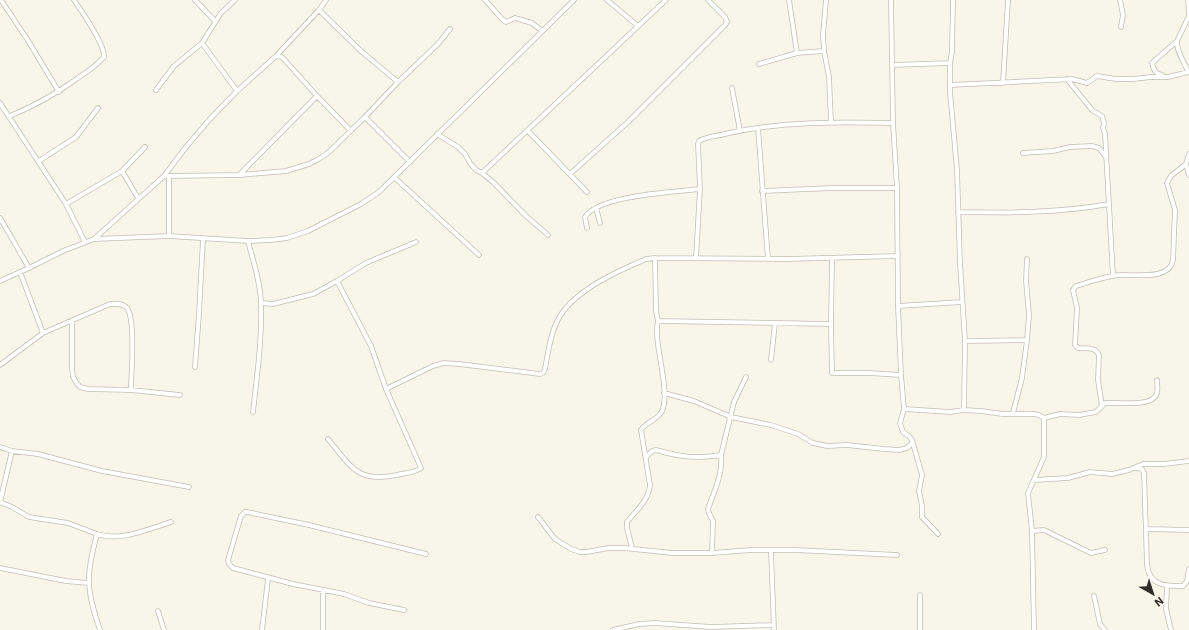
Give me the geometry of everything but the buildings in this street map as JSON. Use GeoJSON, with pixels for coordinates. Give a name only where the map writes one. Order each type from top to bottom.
{"type":"FeatureCollection","features":[{"type":"Feature","properties":{"kind":"street"},"geometry":{"type":"LineString","coordinates":[[1,0],[59,92]]}},
{"type":"Feature","properties":{"kind":"street"},"geometry":{"type":"LineString","coordinates":[[10,116],[59,92],[103,59],[105,54],[74,0]]}},
{"type":"Feature","properties":{"kind":"street"},"geometry":{"type":"LineString","coordinates":[[195,0],[216,21]]}},
{"type":"Feature","properties":{"kind":"street"},"geometry":{"type":"LineString","coordinates":[[156,90],[174,66],[202,43],[216,21],[226,8],[235,0]]}},
{"type":"Feature","properties":{"kind":"street"},"geometry":{"type":"LineString","coordinates":[[94,239],[138,198],[167,176],[186,147],[237,91],[276,56],[319,10],[326,0]]}},
{"type":"Feature","properties":{"kind":"street"},"geometry":{"type":"LineString","coordinates":[[485,0],[506,22],[514,18],[529,22],[542,32]]}},
{"type":"Feature","properties":{"kind":"street"},"geometry":{"type":"LineString","coordinates":[[0,281],[63,251],[94,239],[169,236],[248,241],[287,238],[308,231],[361,204],[379,192],[395,178],[437,134],[542,32],[568,2],[574,0]]}},
{"type":"Feature","properties":{"kind":"street"},"geometry":{"type":"LineString","coordinates":[[608,0],[638,26]]}},
{"type":"Feature","properties":{"kind":"street"},"geometry":{"type":"LineString","coordinates":[[482,173],[666,0]]}},
{"type":"Feature","properties":{"kind":"street"},"geometry":{"type":"LineString","coordinates":[[570,174],[628,122],[725,25],[727,20],[708,0]]}},
{"type":"Feature","properties":{"kind":"street"},"geometry":{"type":"LineString","coordinates":[[789,0],[797,53]]}},
{"type":"Feature","properties":{"kind":"street"},"geometry":{"type":"LineString","coordinates":[[826,0],[823,35],[824,51],[829,77],[831,122]]}},
{"type":"Feature","properties":{"kind":"street"},"geometry":{"type":"LineString","coordinates":[[891,0],[893,124],[897,188],[898,306],[904,409],[901,417],[901,428],[903,432],[909,436],[922,475],[919,494],[922,501],[922,517],[938,534]]}},
{"type":"Feature","properties":{"kind":"street"},"geometry":{"type":"LineString","coordinates":[[953,0],[950,85],[957,170],[965,341],[964,410]]}},
{"type":"Feature","properties":{"kind":"street"},"geometry":{"type":"LineString","coordinates":[[1003,83],[1008,0]]}},
{"type":"Feature","properties":{"kind":"street"},"geometry":{"type":"LineString","coordinates":[[1120,0],[1123,15],[1121,27]]}},
{"type":"Feature","properties":{"kind":"street"},"geometry":{"type":"LineString","coordinates":[[1168,77],[1159,75],[1152,68],[1152,62],[1177,41],[1188,22],[1188,0]]}},
{"type":"Feature","properties":{"kind":"street"},"geometry":{"type":"LineString","coordinates":[[319,10],[362,52],[398,82]]}},
{"type":"Feature","properties":{"kind":"street"},"geometry":{"type":"LineString","coordinates":[[167,176],[240,175],[286,171],[309,164],[329,152],[438,44],[450,29]]}},
{"type":"Feature","properties":{"kind":"street"},"geometry":{"type":"LineString","coordinates":[[950,85],[1067,79],[1087,83],[1100,75],[1125,79],[1168,77],[1189,72],[1177,48],[1177,41]]}},
{"type":"Feature","properties":{"kind":"street"},"geometry":{"type":"LineString","coordinates":[[202,43],[237,91]]}},
{"type":"Feature","properties":{"kind":"street"},"geometry":{"type":"LineString","coordinates":[[759,64],[797,53],[824,51]]}},
{"type":"Feature","properties":{"kind":"street"},"geometry":{"type":"LineString","coordinates":[[276,56],[282,57],[350,130]]}},
{"type":"Feature","properties":{"kind":"street"},"geometry":{"type":"LineString","coordinates":[[892,66],[950,63]]}},
{"type":"Feature","properties":{"kind":"street"},"geometry":{"type":"LineString","coordinates":[[1067,79],[1092,110],[1102,116],[1104,123],[1103,128],[1105,134],[1113,276]]}},
{"type":"Feature","properties":{"kind":"street"},"geometry":{"type":"LineString","coordinates":[[732,88],[740,131]]}},
{"type":"Feature","properties":{"kind":"street"},"geometry":{"type":"LineString","coordinates":[[240,175],[317,96]]}},
{"type":"Feature","properties":{"kind":"street"},"geometry":{"type":"LineString","coordinates":[[0,103],[10,116],[66,204],[85,242]]}},
{"type":"Feature","properties":{"kind":"street"},"geometry":{"type":"LineString","coordinates":[[39,161],[76,137],[98,108]]}},
{"type":"Feature","properties":{"kind":"street"},"geometry":{"type":"LineString","coordinates":[[365,117],[410,162]]}},
{"type":"Feature","properties":{"kind":"street"},"geometry":{"type":"LineString","coordinates":[[696,258],[700,189],[699,141],[740,131],[786,124],[831,122],[893,124]]}},
{"type":"Feature","properties":{"kind":"street"},"geometry":{"type":"LineString","coordinates":[[758,128],[768,259]]}},
{"type":"Feature","properties":{"kind":"street"},"geometry":{"type":"LineString","coordinates":[[528,131],[587,192]]}},
{"type":"Feature","properties":{"kind":"street"},"geometry":{"type":"LineString","coordinates":[[437,134],[458,147],[476,170],[482,173],[502,190],[548,235]]}},
{"type":"Feature","properties":{"kind":"street"},"geometry":{"type":"LineString","coordinates":[[1023,153],[1053,151],[1070,147],[1092,146],[1099,148],[1106,157]]}},
{"type":"Feature","properties":{"kind":"street"},"geometry":{"type":"LineString","coordinates":[[66,204],[122,171],[145,147]]}},
{"type":"Feature","properties":{"kind":"street"},"geometry":{"type":"LineString","coordinates":[[1189,154],[1186,164],[1189,175]]}},
{"type":"Feature","properties":{"kind":"street"},"geometry":{"type":"LineString","coordinates":[[1102,406],[1098,380],[1099,355],[1094,349],[1078,348],[1076,345],[1076,308],[1073,290],[1076,286],[1113,276],[1144,275],[1162,273],[1169,270],[1172,266],[1175,233],[1175,210],[1167,183],[1171,176],[1186,164]]}},
{"type":"Feature","properties":{"kind":"street"},"geometry":{"type":"LineString","coordinates":[[122,171],[138,198]]}},
{"type":"Feature","properties":{"kind":"street"},"geometry":{"type":"LineString","coordinates":[[167,176],[169,236]]}},
{"type":"Feature","properties":{"kind":"street"},"geometry":{"type":"LineString","coordinates":[[395,178],[479,255]]}},
{"type":"Feature","properties":{"kind":"street"},"geometry":{"type":"LineString","coordinates":[[762,191],[832,188],[897,188]]}},
{"type":"Feature","properties":{"kind":"street"},"geometry":{"type":"LineString","coordinates":[[587,228],[585,217],[587,214],[596,208],[618,199],[700,189]]}},
{"type":"Feature","properties":{"kind":"street"},"geometry":{"type":"LineString","coordinates":[[958,212],[1056,210],[1087,208],[1109,204]]}},
{"type":"Feature","properties":{"kind":"street"},"geometry":{"type":"LineString","coordinates":[[596,208],[600,222]]}},
{"type":"Feature","properties":{"kind":"street"},"geometry":{"type":"LineString","coordinates":[[0,218],[29,268]]}},
{"type":"Feature","properties":{"kind":"street"},"geometry":{"type":"LineString","coordinates":[[195,367],[202,239]]}},
{"type":"Feature","properties":{"kind":"street"},"geometry":{"type":"LineString","coordinates":[[248,241],[262,303],[260,342],[253,412]]}},
{"type":"Feature","properties":{"kind":"street"},"geometry":{"type":"LineString","coordinates":[[262,303],[278,303],[313,294],[338,281],[366,263],[416,242]]}},
{"type":"Feature","properties":{"kind":"street"},"geometry":{"type":"LineString","coordinates":[[386,389],[433,366],[444,363],[520,372],[543,373],[554,331],[560,317],[575,299],[593,285],[646,259],[768,259],[898,256]]}},
{"type":"Feature","properties":{"kind":"street"},"geometry":{"type":"LineString","coordinates":[[632,548],[627,522],[643,505],[650,485],[641,430],[660,414],[662,410],[664,393],[657,333],[658,321],[656,311],[655,258]]}},
{"type":"Feature","properties":{"kind":"street"},"geometry":{"type":"LineString","coordinates":[[832,258],[832,373],[901,375]]}},
{"type":"Feature","properties":{"kind":"street"},"geometry":{"type":"LineString","coordinates":[[1014,413],[1022,378],[1027,340],[1029,316],[1026,281],[1027,259]]}},
{"type":"Feature","properties":{"kind":"street"},"geometry":{"type":"LineString","coordinates":[[20,272],[43,333]]}},
{"type":"Feature","properties":{"kind":"street"},"geometry":{"type":"LineString","coordinates":[[328,439],[355,470],[368,477],[385,477],[420,469],[421,465],[386,389],[371,346],[338,281]]}},
{"type":"Feature","properties":{"kind":"street"},"geometry":{"type":"LineString","coordinates":[[898,306],[962,302]]}},
{"type":"Feature","properties":{"kind":"street"},"geometry":{"type":"LineString","coordinates":[[0,365],[43,333],[110,304],[118,303],[128,309],[132,322],[131,390]]}},
{"type":"Feature","properties":{"kind":"street"},"geometry":{"type":"LineString","coordinates":[[72,320],[73,377],[80,387],[88,389],[131,390],[180,395]]}},
{"type":"Feature","properties":{"kind":"street"},"geometry":{"type":"LineString","coordinates":[[658,321],[831,324]]}},
{"type":"Feature","properties":{"kind":"street"},"geometry":{"type":"LineString","coordinates":[[771,360],[775,323]]}},
{"type":"Feature","properties":{"kind":"street"},"geometry":{"type":"LineString","coordinates":[[965,341],[1027,340]]}},
{"type":"Feature","properties":{"kind":"street"},"geometry":{"type":"LineString","coordinates":[[712,553],[713,521],[708,509],[719,480],[722,463],[721,455],[736,398],[746,377]]}},
{"type":"Feature","properties":{"kind":"street"},"geometry":{"type":"LineString","coordinates":[[904,409],[950,412],[964,410],[1003,414],[1014,413],[1039,415],[1044,418],[1060,414],[1090,414],[1096,412],[1105,403],[1133,404],[1152,399],[1156,396],[1158,390],[1157,380]]}},
{"type":"Feature","properties":{"kind":"street"},"geometry":{"type":"LineString","coordinates":[[664,393],[694,401],[731,417],[770,425],[798,434],[813,443],[827,446],[847,445],[899,450],[907,448],[912,443]]}},
{"type":"Feature","properties":{"kind":"street"},"geometry":{"type":"LineString","coordinates":[[1034,630],[1032,531],[1028,493],[1044,457],[1044,418]]}},
{"type":"Feature","properties":{"kind":"street"},"geometry":{"type":"LineString","coordinates":[[0,447],[12,451],[38,454],[102,471],[189,487]]}},
{"type":"Feature","properties":{"kind":"street"},"geometry":{"type":"LineString","coordinates":[[646,457],[652,451],[656,450],[688,458],[721,455]]}},
{"type":"Feature","properties":{"kind":"street"},"geometry":{"type":"LineString","coordinates":[[12,451],[0,502],[29,517],[68,523],[106,537],[122,536],[171,522]]}},
{"type":"Feature","properties":{"kind":"street"},"geometry":{"type":"LineString","coordinates":[[1034,480],[1068,478],[1090,472],[1112,474],[1136,468],[1143,464],[1164,464],[1189,461]]}},
{"type":"Feature","properties":{"kind":"street"},"geometry":{"type":"LineString","coordinates":[[1136,468],[1142,469],[1144,472],[1147,564],[1149,575],[1158,583],[1167,586],[1183,586],[1186,584],[1189,569]]}},
{"type":"Feature","properties":{"kind":"street"},"geometry":{"type":"LineString","coordinates":[[404,610],[369,603],[344,594],[268,579],[233,568],[229,564],[228,560],[241,516],[245,512],[309,525],[426,554]]}},
{"type":"Feature","properties":{"kind":"street"},"geometry":{"type":"LineString","coordinates":[[538,517],[555,539],[571,549],[587,552],[608,548],[632,548],[672,553],[796,550],[897,554]]}},
{"type":"Feature","properties":{"kind":"street"},"geometry":{"type":"LineString","coordinates":[[1146,529],[1189,530]]}},
{"type":"Feature","properties":{"kind":"street"},"geometry":{"type":"LineString","coordinates":[[1032,531],[1044,530],[1090,554],[1105,550]]}},
{"type":"Feature","properties":{"kind":"street"},"geometry":{"type":"LineString","coordinates":[[97,534],[88,583],[91,602],[100,630]]}},
{"type":"Feature","properties":{"kind":"street"},"geometry":{"type":"LineString","coordinates":[[613,630],[655,622],[711,627],[774,628],[771,551]]}},
{"type":"Feature","properties":{"kind":"street"},"geometry":{"type":"LineString","coordinates":[[0,568],[59,580],[88,583]]}},
{"type":"Feature","properties":{"kind":"street"},"geometry":{"type":"LineString","coordinates":[[262,630],[268,579]]}},
{"type":"Feature","properties":{"kind":"street"},"geometry":{"type":"LineString","coordinates":[[1167,586],[1166,609],[1171,630]]}},
{"type":"Feature","properties":{"kind":"street"},"geometry":{"type":"LineString","coordinates":[[323,590],[323,630]]}},
{"type":"Feature","properties":{"kind":"street"},"geometry":{"type":"LineString","coordinates":[[920,595],[920,630]]}},
{"type":"Feature","properties":{"kind":"street"},"geometry":{"type":"LineString","coordinates":[[1094,596],[1100,624],[1105,630]]}},
{"type":"Feature","properties":{"kind":"street"},"geometry":{"type":"LineString","coordinates":[[158,611],[164,630]]}}]}
